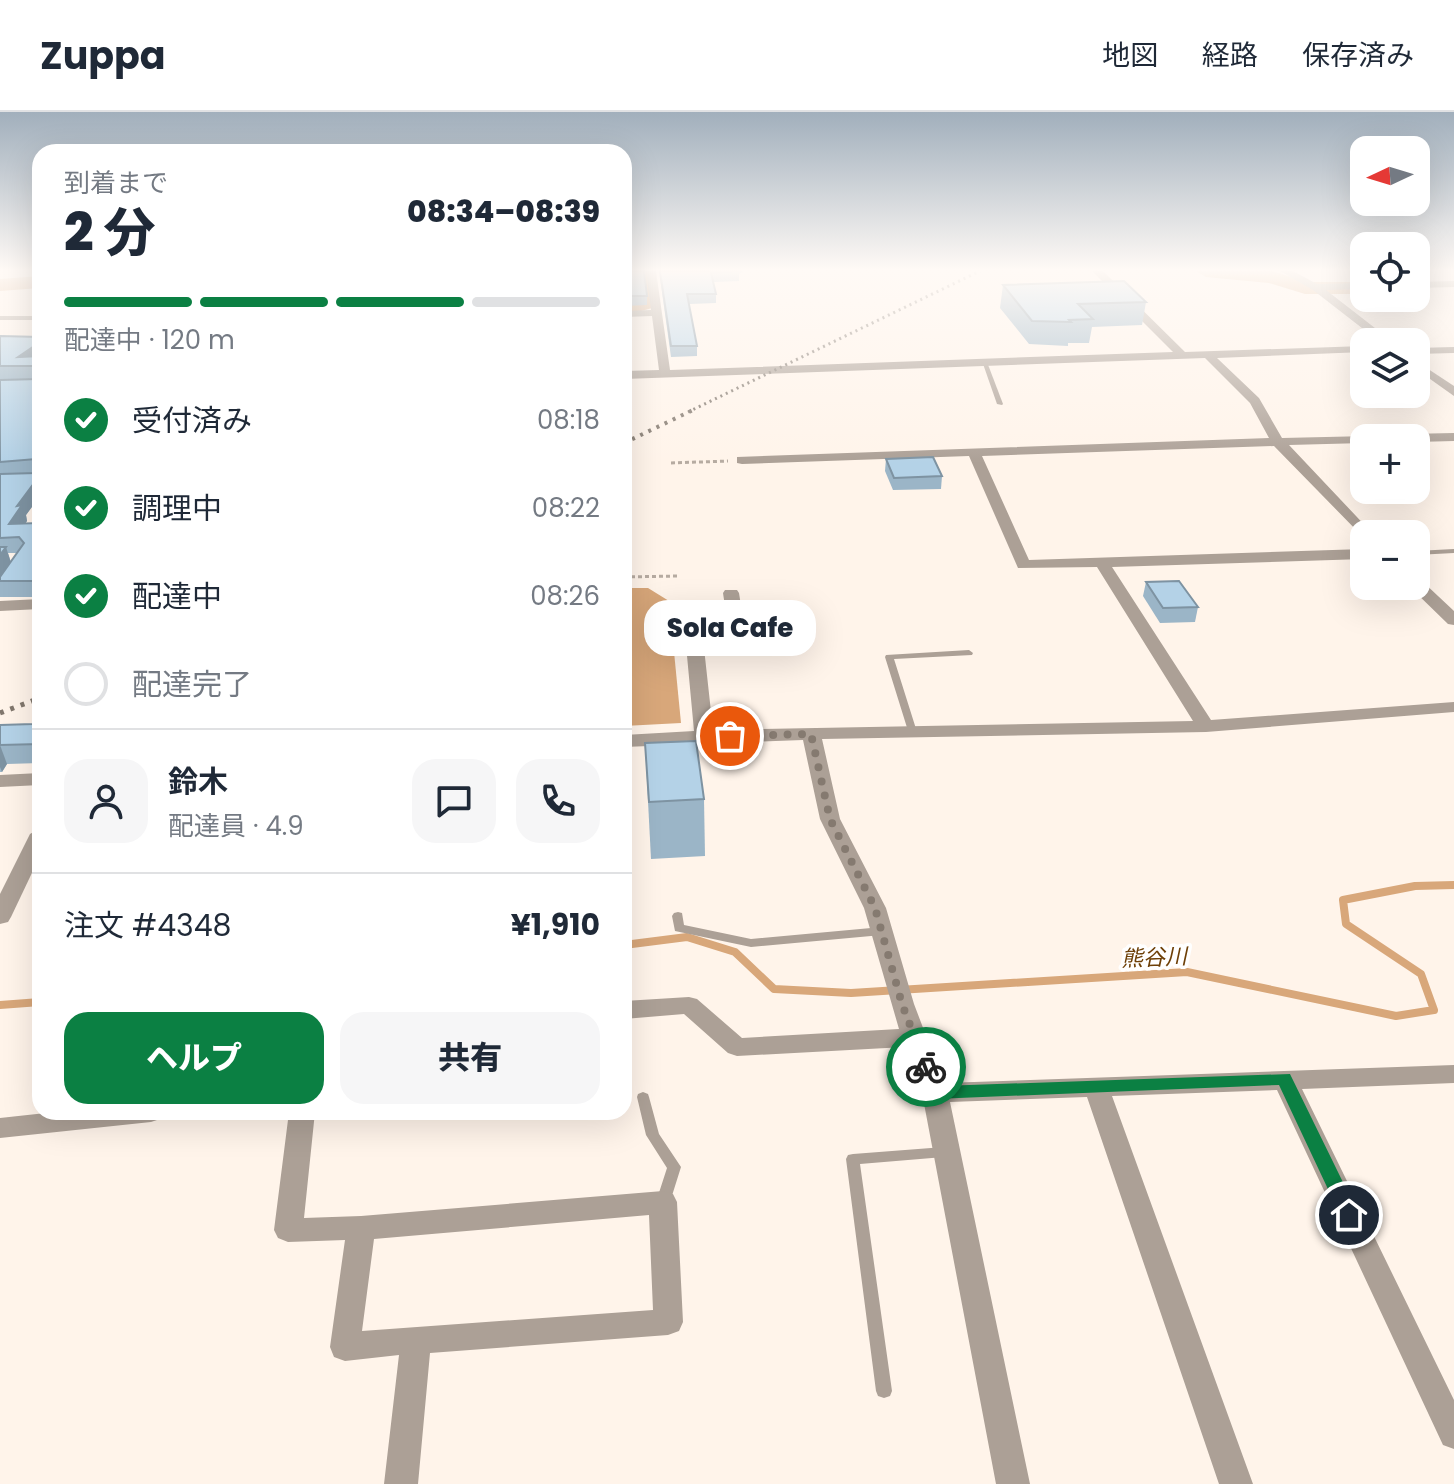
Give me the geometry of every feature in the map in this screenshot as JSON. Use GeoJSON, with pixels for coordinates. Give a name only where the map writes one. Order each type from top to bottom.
{"type":"FeatureCollection","features":[{"type":"Feature","properties":{"kind":"street"},"geometry":{"type":"LineString","coordinates":[[660,335],[665,374]]}},
{"type":"Feature","properties":{"kind":"street"},"geometry":{"type":"LineString","coordinates":[[1162,335],[1183,356]]}},
{"type":"Feature","properties":{"kind":"street"},"geometry":{"type":"LineString","coordinates":[[632,375],[1350,350]]}},
{"type":"Feature","properties":{"kind":"street"},"geometry":{"type":"LineString","coordinates":[[1430,351],[1454,350]]}},
{"type":"Feature","properties":{"kind":"street"},"geometry":{"type":"LineString","coordinates":[[1208,355],[1255,401],[1278,442],[1353,520]]}},
{"type":"Feature","properties":{"kind":"street"},"geometry":{"type":"LineString","coordinates":[[1430,374],[1454,392]]}},
{"type":"Feature","properties":{"kind":"street"},"geometry":{"type":"LineString","coordinates":[[1430,438],[1454,437]]}},
{"type":"Feature","properties":{"kind":"street"},"geometry":{"type":"LineString","coordinates":[[742,460],[1350,439]]}},
{"type":"Feature","properties":{"kind":"street"},"geometry":{"type":"LineString","coordinates":[[974,453],[1023,565],[1350,554]]}},
{"type":"Feature","properties":{"kind":"street"},"geometry":{"type":"LineString","coordinates":[[1101,562],[1206,726]]}},
{"type":"Feature","properties":{"kind":"street"},"geometry":{"type":"LineString","coordinates":[[704,736],[695,645],[712,639],[738,637],[731,593]]}},
{"type":"Feature","properties":{"kind":"street"},"geometry":{"type":"LineString","coordinates":[[1430,597],[1454,620]]}},
{"type":"Feature","properties":{"kind":"street"},"geometry":{"type":"LineString","coordinates":[[0,606],[32,604]]}},
{"type":"Feature","properties":{"kind":"street"},"geometry":{"type":"LineString","coordinates":[[632,740],[704,736],[1206,726],[1454,707]]}},
{"type":"Feature","properties":{"kind":"street"},"geometry":{"type":"LineString","coordinates":[[811,734],[830,819],[875,908],[899,991],[935,1093],[1013,1484]]}},
{"type":"Feature","properties":{"kind":"street"},"geometry":{"type":"LineString","coordinates":[[0,781],[32,779]]}},
{"type":"Feature","properties":{"kind":"street"},"geometry":{"type":"LineString","coordinates":[[0,917],[6,895],[32,848]]}},
{"type":"Feature","properties":{"kind":"street"},"geometry":{"type":"LineString","coordinates":[[632,1009],[689,1005],[737,1047],[916,1037]]}},
{"type":"Feature","properties":{"kind":"street"},"geometry":{"type":"LineString","coordinates":[[935,1093],[1284,1078],[1452,1077]]}},
{"type":"Feature","properties":{"kind":"street"},"geometry":{"type":"LineString","coordinates":[[1284,1078],[1454,1434]]}},
{"type":"Feature","properties":{"kind":"street"},"geometry":{"type":"LineString","coordinates":[[1096,1086],[1236,1484]]}},
{"type":"Feature","properties":{"kind":"street"},"geometry":{"type":"LineString","coordinates":[[0,1128],[76,1120]]}},
{"type":"Feature","properties":{"kind":"street"},"geometry":{"type":"LineString","coordinates":[[301,1120],[288,1230],[361,1228],[663,1202],[668,1322],[345,1347],[361,1228]]}},
{"type":"Feature","properties":{"kind":"street"},"geometry":{"type":"LineString","coordinates":[[401,1484],[416,1340]]}},
{"type":"Feature","properties":{"kind":"lane"},"geometry":{"type":"LineString","coordinates":[[984,362],[1000,404]]}},
{"type":"Feature","properties":{"kind":"lane"},"geometry":{"type":"LineString","coordinates":[[1430,552],[1454,551]]}},
{"type":"Feature","properties":{"kind":"lane"},"geometry":{"type":"LineString","coordinates":[[912,732],[889,657],[969,653]]}},
{"type":"Feature","properties":{"kind":"lane"},"geometry":{"type":"LineString","coordinates":[[678,916],[679,928],[751,943],[882,931]]}},
{"type":"Feature","properties":{"kind":"lane"},"geometry":{"type":"LineString","coordinates":[[643,1097],[653,1135],[674,1167],[663,1202]]}},
{"type":"Feature","properties":{"kind":"lane"},"geometry":{"type":"LineString","coordinates":[[884,1391],[853,1159],[947,1152]]}},
{"type":"Feature","properties":{"kind":"path"},"geometry":{"type":"LineString","coordinates":[[671,463],[742,460]]}},
{"type":"Feature","properties":{"kind":"path"},"geometry":{"type":"LineString","coordinates":[[632,577],[677,576]]}},
{"type":"Feature","properties":{"kind":"shaded area"},"geometry":{"type":"Polygon","coordinates":[[[632,588],[648,588],[669,601],[681,723],[632,726],[632,588]]]}},
{"type":"Feature","properties":{"kind":"building"},"geometry":{"type":"Polygon","coordinates":[[[669,335],[695,335],[697,346],[671,346],[669,335]]]}},
{"type":"Feature","properties":{"kind":"building"},"geometry":{"type":"Polygon","coordinates":[[[0,336],[32,337],[32,347],[18,357],[32,356],[32,366],[0,366],[0,336]]]}},
{"type":"Feature","properties":{"kind":"building"},"geometry":{"type":"Polygon","coordinates":[[[32,379],[32,459],[0,462],[0,380],[32,379]]]}},
{"type":"Feature","properties":{"kind":"building"},"geometry":{"type":"Polygon","coordinates":[[[933,457],[942,476],[894,478],[886,459],[933,457]]]}},
{"type":"Feature","properties":{"kind":"building"},"geometry":{"type":"Polygon","coordinates":[[[32,473],[32,486],[17,506],[22,505],[9,524],[32,523],[32,581],[0,581],[24,543],[19,537],[0,538],[0,474],[32,473]]]}},
{"type":"Feature","properties":{"kind":"building"},"geometry":{"type":"Polygon","coordinates":[[[1179,581],[1198,607],[1163,608],[1146,582],[1179,581]]]}},
{"type":"Feature","properties":{"kind":"building"},"geometry":{"type":"Polygon","coordinates":[[[32,724],[32,744],[0,745],[0,725],[32,724]]]}},
{"type":"Feature","properties":{"kind":"building"},"geometry":{"type":"Polygon","coordinates":[[[696,741],[704,799],[649,802],[645,743],[696,741]]]}},
{"type":"Feature","properties":{"kind":"waterway","name":"熊谷川"},"geometry":{"type":"LineString","coordinates":[[632,944],[687,937],[735,952],[774,989],[851,993],[1187,972],[1396,1016],[1434,1010],[1421,974],[1346,924],[1343,900],[1415,886],[1454,885]]}},
{"type":"Feature","properties":{"kind":"waterway","name":"熊谷川"},"geometry":{"type":"LineString","coordinates":[[0,1005],[32,1003]]}},
{"type":"Feature","properties":{"kind":"railway"},"geometry":{"type":"LineString","coordinates":[[688,412],[847,335]]}},
{"type":"Feature","properties":{"kind":"railway"},"geometry":{"type":"LineString","coordinates":[[632,439],[693,410]]}},
{"type":"Feature","properties":{"kind":"railway"},"geometry":{"type":"LineString","coordinates":[[0,713],[32,701]]}},
{"type":"Feature","properties":{"kind":"way so far"},"geometry":{"type":"LineString","coordinates":[[730,736],[811,734],[830,819],[875,908],[902,1004],[926,1067]]}},
{"type":"Feature","properties":{"kind":"place","name":"Sola Cafe"},"geometry":{"type":"Point","coordinates":[730,736]}},
{"type":"Feature","properties":{"kind":"route"},"geometry":{"type":"LineString","coordinates":[[926,1067],[935,1093],[1284,1078],[1349,1215]]}}]}
